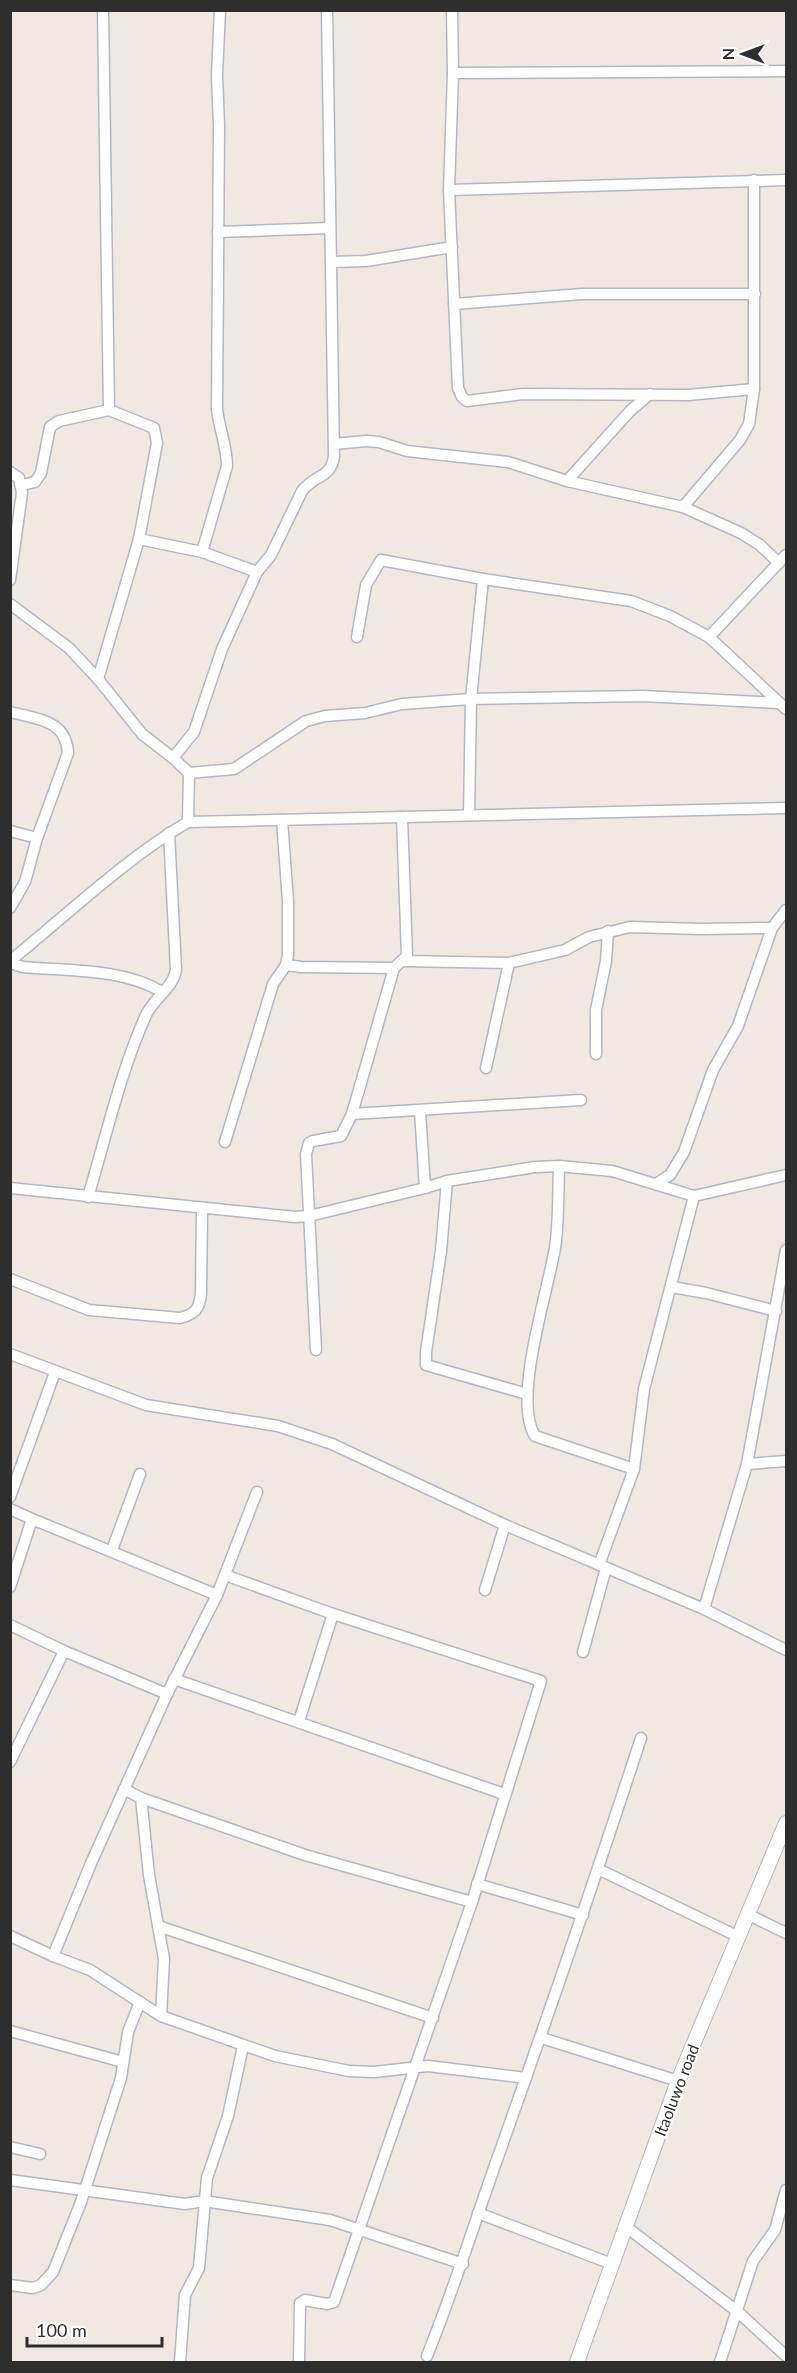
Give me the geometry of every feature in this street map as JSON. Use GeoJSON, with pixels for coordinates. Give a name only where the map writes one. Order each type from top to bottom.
{"type":"FeatureCollection","features":[{"type":"Feature","properties":{"kind":"street"},"geometry":{"type":"LineString","coordinates":[[103,10],[109,410]]}},
{"type":"Feature","properties":{"kind":"street"},"geometry":{"type":"LineString","coordinates":[[202,552],[227,466],[227,453],[219,428],[217,409],[219,126],[217,75],[220,10]]}},
{"type":"Feature","properties":{"kind":"street"},"geometry":{"type":"LineString","coordinates":[[173,758],[194,732],[222,649],[257,572],[272,555],[302,491],[309,482],[333,468],[327,10]]}},
{"type":"Feature","properties":{"kind":"street"},"geometry":{"type":"LineString","coordinates":[[452,10],[453,74],[449,190],[458,388],[462,397],[467,401],[523,394],[688,395],[754,389]]}},
{"type":"Feature","properties":{"kind":"street"},"geometry":{"type":"LineString","coordinates":[[453,74],[786,70]]}},
{"type":"Feature","properties":{"kind":"street"},"geometry":{"type":"LineString","coordinates":[[683,507],[740,440],[749,424],[754,389],[754,180]]}},
{"type":"Feature","properties":{"kind":"street"},"geometry":{"type":"LineString","coordinates":[[449,190],[786,180]]}},
{"type":"Feature","properties":{"kind":"street"},"geometry":{"type":"LineString","coordinates":[[218,232],[330,228]]}},
{"type":"Feature","properties":{"kind":"street"},"geometry":{"type":"LineString","coordinates":[[331,262],[366,261],[452,247]]}},
{"type":"Feature","properties":{"kind":"street"},"geometry":{"type":"LineString","coordinates":[[454,304],[582,294],[755,294]]}},
{"type":"Feature","properties":{"kind":"street"},"geometry":{"type":"LineString","coordinates":[[567,481],[630,411],[650,394]]}},
{"type":"Feature","properties":{"kind":"street"},"geometry":{"type":"LineString","coordinates":[[22,485],[34,482],[41,473],[50,427],[59,421],[109,410],[154,428],[157,443],[139,539],[98,679]]}},
{"type":"Feature","properties":{"kind":"street"},"geometry":{"type":"LineString","coordinates":[[334,444],[379,442],[407,451],[508,462],[567,481],[683,507],[741,532],[783,559],[709,637]]}},
{"type":"Feature","properties":{"kind":"street"},"geometry":{"type":"LineString","coordinates":[[10,472],[19,478],[22,485],[10,580]]}},
{"type":"Feature","properties":{"kind":"street"},"geometry":{"type":"LineString","coordinates":[[139,539],[202,552],[257,572]]}},
{"type":"Feature","properties":{"kind":"street"},"geometry":{"type":"LineString","coordinates":[[357,637],[366,585],[381,560],[483,579],[631,601],[670,616],[709,637],[783,706]]}},
{"type":"Feature","properties":{"kind":"street"},"geometry":{"type":"LineString","coordinates":[[469,816],[471,699],[483,579]]}},
{"type":"Feature","properties":{"kind":"street"},"geometry":{"type":"LineString","coordinates":[[10,604],[69,648],[98,679],[142,734],[189,773],[188,822]]}},
{"type":"Feature","properties":{"kind":"street"},"geometry":{"type":"LineString","coordinates":[[189,773],[234,769],[315,717],[365,713],[402,704],[471,699],[644,696],[783,706]]}},
{"type":"Feature","properties":{"kind":"street"},"geometry":{"type":"LineString","coordinates":[[10,712],[49,722],[61,730],[67,741],[68,753],[37,838],[25,882],[10,908]]}},
{"type":"Feature","properties":{"kind":"street"},"geometry":{"type":"LineString","coordinates":[[162,992],[149,984],[109,975],[23,967],[10,962],[168,833],[188,822],[786,808]]}},
{"type":"Feature","properties":{"kind":"street"},"geometry":{"type":"LineString","coordinates":[[402,817],[408,949],[404,961]]}},
{"type":"Feature","properties":{"kind":"street"},"geometry":{"type":"LineString","coordinates":[[225,1142],[273,984],[286,965],[288,955],[288,901],[282,820]]}},
{"type":"Feature","properties":{"kind":"street"},"geometry":{"type":"LineString","coordinates":[[10,831],[37,838]]}},
{"type":"Feature","properties":{"kind":"street"},"geometry":{"type":"LineString","coordinates":[[88,1197],[128,1065],[147,1014],[174,979],[176,970],[168,833]]}},
{"type":"Feature","properties":{"kind":"street"},"geometry":{"type":"LineString","coordinates":[[656,1184],[670,1174],[684,1152],[713,1070],[738,1026],[772,928],[786,910]]}},
{"type":"Feature","properties":{"kind":"street"},"geometry":{"type":"LineString","coordinates":[[286,965],[394,968],[404,961],[510,963],[565,950],[589,937],[630,927],[772,928]]}},
{"type":"Feature","properties":{"kind":"street"},"geometry":{"type":"LineString","coordinates":[[596,1054],[596,1010],[606,961],[608,931]]}},
{"type":"Feature","properties":{"kind":"street"},"geometry":{"type":"LineString","coordinates":[[486,1068],[510,963]]}},
{"type":"Feature","properties":{"kind":"street"},"geometry":{"type":"LineString","coordinates":[[316,1350],[307,1148],[314,1141],[341,1136],[352,1114],[394,968]]}},
{"type":"Feature","properties":{"kind":"street"},"geometry":{"type":"LineString","coordinates":[[352,1114],[581,1100]]}},
{"type":"Feature","properties":{"kind":"street"},"geometry":{"type":"LineString","coordinates":[[420,1111],[425,1188]]}},
{"type":"Feature","properties":{"kind":"street"},"geometry":{"type":"LineString","coordinates":[[559,1166],[555,1247],[537,1329],[527,1394],[530,1430],[534,1436],[634,1469]]}},
{"type":"Feature","properties":{"kind":"street"},"geometry":{"type":"LineString","coordinates":[[10,1188],[202,1209],[309,1216],[425,1188],[447,1180],[559,1166],[612,1171],[694,1196],[786,1174]]}},
{"type":"Feature","properties":{"kind":"street"},"geometry":{"type":"LineString","coordinates":[[447,1180],[441,1251],[426,1365],[527,1394]]}},
{"type":"Feature","properties":{"kind":"street"},"geometry":{"type":"LineString","coordinates":[[583,1652],[603,1567],[634,1469],[644,1389],[694,1196]]}},
{"type":"Feature","properties":{"kind":"street"},"geometry":{"type":"LineString","coordinates":[[10,1279],[89,1310],[180,1318],[193,1314],[200,1306],[202,1209]]}},
{"type":"Feature","properties":{"kind":"street"},"geometry":{"type":"LineString","coordinates":[[704,1609],[747,1464],[786,1250]]}},
{"type":"Feature","properties":{"kind":"street"},"geometry":{"type":"LineString","coordinates":[[672,1287],[776,1311]]}},
{"type":"Feature","properties":{"kind":"street"},"geometry":{"type":"LineString","coordinates":[[10,1354],[146,1405],[278,1426],[332,1444],[505,1525],[704,1609],[786,1650]]}},
{"type":"Feature","properties":{"kind":"street"},"geometry":{"type":"LineString","coordinates":[[10,1497],[56,1372]]}},
{"type":"Feature","properties":{"kind":"street"},"geometry":{"type":"LineString","coordinates":[[747,1464],[786,1461]]}},
{"type":"Feature","properties":{"kind":"street"},"geometry":{"type":"LineString","coordinates":[[112,1550],[140,1474]]}},
{"type":"Feature","properties":{"kind":"street"},"geometry":{"type":"LineString","coordinates":[[53,1956],[167,1694],[217,1595],[257,1492]]}},
{"type":"Feature","properties":{"kind":"street"},"geometry":{"type":"LineString","coordinates":[[10,1509],[217,1595]]}},
{"type":"Feature","properties":{"kind":"street"},"geometry":{"type":"LineString","coordinates":[[10,1587],[32,1519]]}},
{"type":"Feature","properties":{"kind":"street"},"geometry":{"type":"LineString","coordinates":[[485,1590],[505,1525]]}},
{"type":"Feature","properties":{"kind":"street"},"geometry":{"type":"LineString","coordinates":[[225,1575],[333,1614],[540,1681],[472,1902],[334,2302],[327,2304],[305,2300],[300,2303],[299,2362]]}},
{"type":"Feature","properties":{"kind":"street"},"geometry":{"type":"LineString","coordinates":[[299,1721],[333,1614]]}},
{"type":"Feature","properties":{"kind":"street"},"geometry":{"type":"LineString","coordinates":[[10,1625],[64,1651],[167,1694]]}},
{"type":"Feature","properties":{"kind":"street"},"geometry":{"type":"LineString","coordinates":[[10,1762],[64,1651]]}},
{"type":"Feature","properties":{"kind":"street"},"geometry":{"type":"LineString","coordinates":[[174,1679],[504,1794]]}},
{"type":"Feature","properties":{"kind":"street"},"geometry":{"type":"LineString","coordinates":[[428,2356],[463,2264],[478,2213],[542,2038],[641,1737]]}},
{"type":"Feature","properties":{"kind":"street"},"geometry":{"type":"LineString","coordinates":[[124,1789],[141,1798],[305,1856],[472,1902]]}},
{"type":"Feature","properties":{"kind":"street"},"geometry":{"type":"LineString","coordinates":[[141,1798],[149,1875],[164,1959],[161,2016]]}},
{"type":"Feature","properties":{"kind":"street","name":"Itaoluwo road"},"geometry":{"type":"LineString","coordinates":[[577,2362],[678,2081],[786,1823]]}},
{"type":"Feature","properties":{"kind":"street"},"geometry":{"type":"LineString","coordinates":[[598,1869],[739,1937]]}},
{"type":"Feature","properties":{"kind":"street"},"geometry":{"type":"LineString","coordinates":[[477,1884],[583,1915]]}},
{"type":"Feature","properties":{"kind":"street"},"geometry":{"type":"LineString","coordinates":[[749,1915],[786,1933]]}},
{"type":"Feature","properties":{"kind":"street"},"geometry":{"type":"LineString","coordinates":[[158,1926],[433,2018]]}},
{"type":"Feature","properties":{"kind":"street"},"geometry":{"type":"LineString","coordinates":[[10,1936],[90,1970],[161,2016],[275,2056],[349,2071],[374,2072],[428,2066],[526,2078]]}},
{"type":"Feature","properties":{"kind":"street"},"geometry":{"type":"LineString","coordinates":[[10,2284],[33,2288],[41,2285],[53,2272],[84,2190],[121,2078],[128,2032],[140,2002]]}},
{"type":"Feature","properties":{"kind":"street"},"geometry":{"type":"LineString","coordinates":[[10,2031],[123,2062]]}},
{"type":"Feature","properties":{"kind":"street"},"geometry":{"type":"LineString","coordinates":[[542,2038],[678,2081]]}},
{"type":"Feature","properties":{"kind":"street"},"geometry":{"type":"LineString","coordinates":[[180,2362],[185,2295],[199,2268],[207,2178],[228,2116],[243,2046]]}},
{"type":"Feature","properties":{"kind":"street"},"geometry":{"type":"LineString","coordinates":[[10,2147],[40,2154]]}},
{"type":"Feature","properties":{"kind":"street"},"geometry":{"type":"LineString","coordinates":[[10,2180],[185,2204],[204,2201],[330,2220],[463,2264]]}},
{"type":"Feature","properties":{"kind":"street"},"geometry":{"type":"LineString","coordinates":[[720,2362],[753,2261],[775,2230],[786,2190]]}},
{"type":"Feature","properties":{"kind":"street"},"geometry":{"type":"LineString","coordinates":[[478,2213],[612,2264]]}},
{"type":"Feature","properties":{"kind":"street"},"geometry":{"type":"LineString","coordinates":[[625,2226],[738,2312],[786,2356]]}}]}
